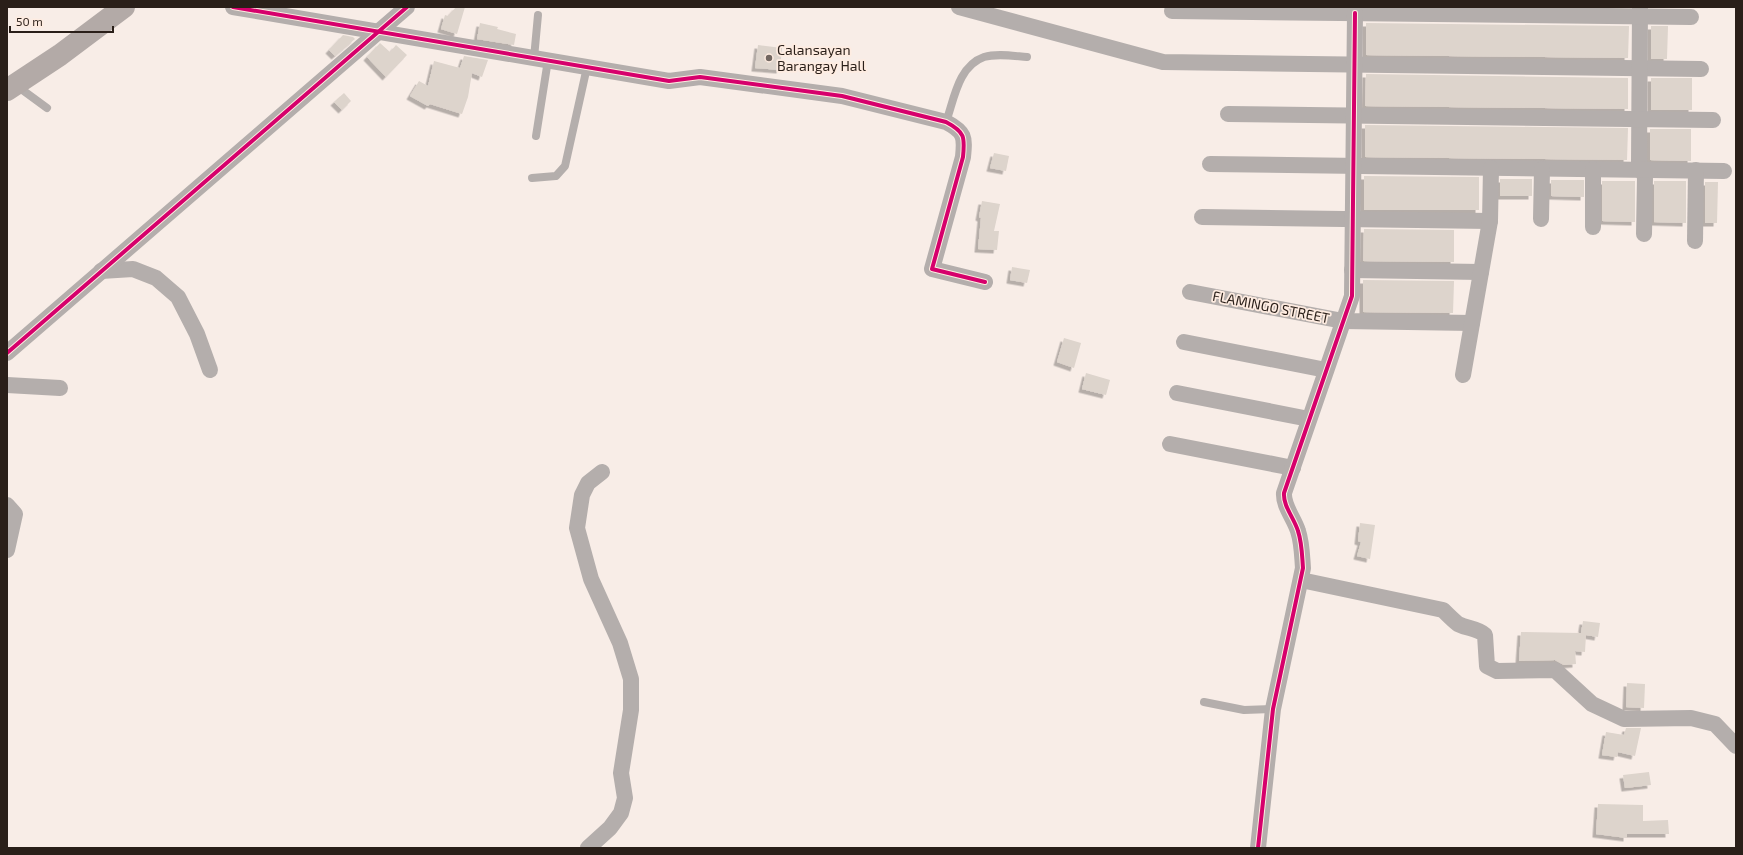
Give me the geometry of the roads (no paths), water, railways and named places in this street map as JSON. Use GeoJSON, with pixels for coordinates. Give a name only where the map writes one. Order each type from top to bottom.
{"type":"FeatureCollection","features":[{"type":"Feature","properties":{"kind":"highway"},"geometry":{"type":"LineString","coordinates":[[11,87],[60,55],[124,7]]}},
{"type":"Feature","properties":{"kind":"street"},"geometry":{"type":"LineString","coordinates":[[234,7],[669,81],[700,77],[842,96],[946,122],[959,129],[965,140],[963,157],[932,269],[985,282]]}},
{"type":"Feature","properties":{"kind":"street"},"geometry":{"type":"LineString","coordinates":[[7,353],[407,7]]}},
{"type":"Feature","properties":{"kind":"street"},"geometry":{"type":"LineString","coordinates":[[959,7],[1163,62],[1701,68]]}},
{"type":"Feature","properties":{"kind":"street"},"geometry":{"type":"LineString","coordinates":[[1172,11],[1282,10],[1355,13],[1640,12],[1691,17]]}},
{"type":"Feature","properties":{"kind":"street"},"geometry":{"type":"LineString","coordinates":[[1640,12],[1639,163],[1645,177],[1644,234]]}},
{"type":"Feature","properties":{"kind":"street"},"geometry":{"type":"LineString","coordinates":[[1258,848],[1273,709],[1303,568],[1302,546],[1298,529],[1284,496],[1292,468],[1352,296],[1355,13]]}},
{"type":"Feature","properties":{"kind":"street"},"geometry":{"type":"LineString","coordinates":[[1228,114],[1713,120]]}},
{"type":"Feature","properties":{"kind":"street"},"geometry":{"type":"LineString","coordinates":[[1210,164],[1724,171]]}},
{"type":"Feature","properties":{"kind":"street"},"geometry":{"type":"LineString","coordinates":[[1463,375],[1490,221],[1491,168]]}},
{"type":"Feature","properties":{"kind":"street"},"geometry":{"type":"LineString","coordinates":[[1541,220],[1542,168]]}},
{"type":"Feature","properties":{"kind":"street"},"geometry":{"type":"LineString","coordinates":[[1593,169],[1593,227]]}},
{"type":"Feature","properties":{"kind":"street"},"geometry":{"type":"LineString","coordinates":[[1695,241],[1696,170]]}},
{"type":"Feature","properties":{"kind":"street"},"geometry":{"type":"LineString","coordinates":[[1202,217],[1490,221]]}},
{"type":"Feature","properties":{"kind":"street"},"geometry":{"type":"LineString","coordinates":[[101,271],[133,269],[156,278],[178,296],[197,334],[210,370]]}},
{"type":"Feature","properties":{"kind":"street"},"geometry":{"type":"LineString","coordinates":[[1352,270],[1481,272]]}},
{"type":"Feature","properties":{"kind":"street","name":"FLAMINGO STREET"},"geometry":{"type":"LineString","coordinates":[[1190,292],[1343,321],[1472,323]]}},
{"type":"Feature","properties":{"kind":"street"},"geometry":{"type":"LineString","coordinates":[[1184,342],[1326,370]]}},
{"type":"Feature","properties":{"kind":"street"},"geometry":{"type":"LineString","coordinates":[[7,384],[60,388]]}},
{"type":"Feature","properties":{"kind":"street"},"geometry":{"type":"LineString","coordinates":[[1177,393],[1309,419]]}},
{"type":"Feature","properties":{"kind":"street"},"geometry":{"type":"LineString","coordinates":[[1170,444],[1292,468]]}},
{"type":"Feature","properties":{"kind":"street"},"geometry":{"type":"LineString","coordinates":[[588,848],[610,828],[621,813],[624,798],[621,773],[630,710],[631,679],[620,643],[591,579],[577,528],[582,495],[588,483],[602,472]]}},
{"type":"Feature","properties":{"kind":"street"},"geometry":{"type":"LineString","coordinates":[[7,506],[15,514],[7,550]]}},
{"type":"Feature","properties":{"kind":"street"},"geometry":{"type":"LineString","coordinates":[[1301,580],[1443,610],[1458,623],[1468,628],[1479,629],[1486,635],[1487,666],[1497,671],[1555,670],[1592,704],[1624,719],[1691,718],[1715,724],[1736,746]]}},
{"type":"Feature","properties":{"kind":"lane"},"geometry":{"type":"LineString","coordinates":[[536,136],[541,59],[538,15]]}},
{"type":"Feature","properties":{"kind":"lane"},"geometry":{"type":"LineString","coordinates":[[946,122],[963,74],[972,64],[983,58],[994,56],[1027,57]]}},
{"type":"Feature","properties":{"kind":"lane"},"geometry":{"type":"LineString","coordinates":[[532,178],[556,176],[565,166],[587,67]]}},
{"type":"Feature","properties":{"kind":"lane"},"geometry":{"type":"LineString","coordinates":[[11,87],[47,108]]}},
{"type":"Feature","properties":{"kind":"lane"},"geometry":{"type":"LineString","coordinates":[[1204,702],[1244,710],[1273,709]]}},
{"type":"Feature","properties":{"kind":"place","name":"Calansayan Barangay Hall"},"geometry":{"type":"Point","coordinates":[769,58]}}]}
